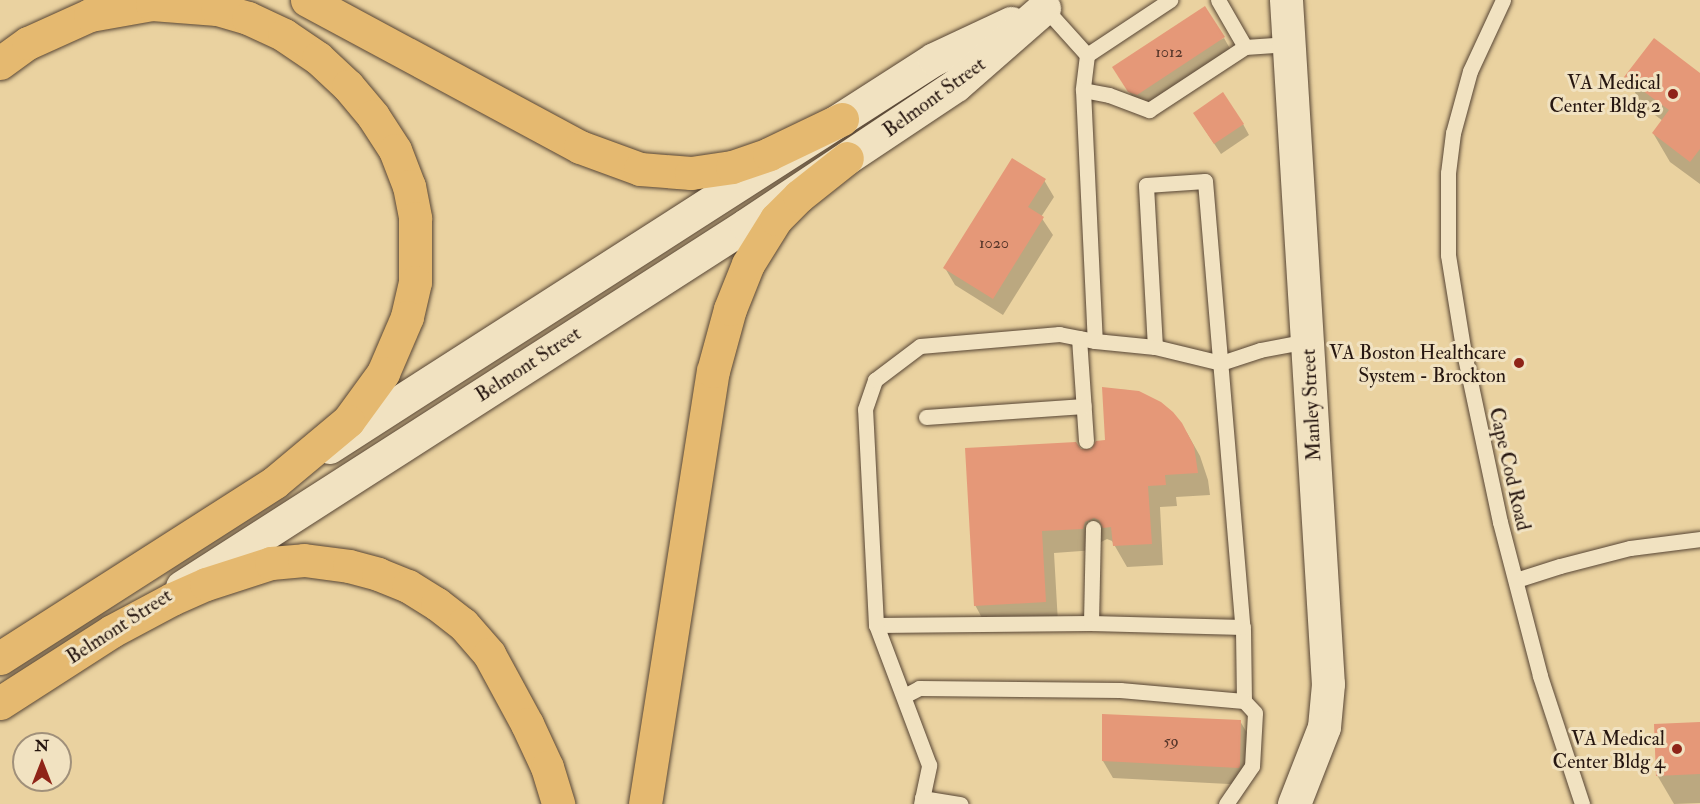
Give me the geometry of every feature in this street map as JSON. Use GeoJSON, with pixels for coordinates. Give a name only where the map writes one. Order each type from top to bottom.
{"type":"FeatureCollection","features":[{"type":"Feature","properties":{"kind":"highway"},"geometry":{"type":"LineString","coordinates":[[306,0],[580,147],[640,169],[691,172],[732,166],[769,154],[842,119]]}},
{"type":"Feature","properties":{"kind":"highway"},"geometry":{"type":"LineString","coordinates":[[0,63],[28,43],[61,26],[90,15],[152,4],[217,9],[248,18],[285,35],[318,58],[348,86],[374,116],[402,168],[409,186],[415,218],[415,282],[407,317],[394,352],[348,421],[274,482]]}},
{"type":"Feature","properties":{"kind":"highway"},"geometry":{"type":"LineString","coordinates":[[645,804],[713,371],[730,309],[748,264],[776,219],[799,196],[848,158]]}},
{"type":"Feature","properties":{"kind":"highway","name":"Belmont Street"},"geometry":{"type":"LineString","coordinates":[[0,658],[274,482]]}},
{"type":"Feature","properties":{"kind":"highway"},"geometry":{"type":"LineString","coordinates":[[112,631],[171,599],[227,575],[271,563],[304,560],[349,566],[378,574],[408,586],[437,604],[463,624],[489,654],[527,724],[547,767],[558,804]]}},
{"type":"Feature","properties":{"kind":"highway","name":"Belmont Street"},"geometry":{"type":"LineString","coordinates":[[0,702],[112,631]]}},
{"type":"Feature","properties":{"kind":"main road","name":"Manley Street"},"geometry":{"type":"LineString","coordinates":[[1286,0],[1328,698],[1324,727],[1294,804]]}},
{"type":"Feature","properties":{"kind":"main road","name":"Belmont Street"},"geometry":{"type":"LineString","coordinates":[[274,482],[934,59],[1046,3]]}},
{"type":"Feature","properties":{"kind":"main road","name":"Belmont Street"},"geometry":{"type":"LineString","coordinates":[[112,631],[848,158],[956,85],[1046,3]]}},
{"type":"Feature","properties":{"kind":"lane"},"geometry":{"type":"LineString","coordinates":[[1087,55],[1170,0]]}},
{"type":"Feature","properties":{"kind":"lane"},"geometry":{"type":"LineString","coordinates":[[1218,0],[1245,47]]}},
{"type":"Feature","properties":{"kind":"lane","name":"Cape Cod Road"},"geometry":{"type":"LineString","coordinates":[[1503,0],[1481,41],[1460,102],[1448,173],[1446,214],[1448,255],[1463,348],[1486,464],[1543,687],[1582,804]]}},
{"type":"Feature","properties":{"kind":"lane"},"geometry":{"type":"LineString","coordinates":[[1046,3],[1087,55],[1083,90],[1095,341]]}},
{"type":"Feature","properties":{"kind":"lane"},"geometry":{"type":"LineString","coordinates":[[1083,90],[1109,95],[1149,110],[1245,47],[1289,44]]}},
{"type":"Feature","properties":{"kind":"lane"},"geometry":{"type":"LineString","coordinates":[[1155,346],[1146,185],[1205,181],[1243,627],[1244,701]]}},
{"type":"Feature","properties":{"kind":"lane"},"geometry":{"type":"LineString","coordinates":[[960,804],[921,801],[929,765],[876,625],[865,409],[875,380],[920,346],[1059,334],[1095,341],[1155,346],[1221,363],[1260,350],[1308,341]]}},
{"type":"Feature","properties":{"kind":"lane"},"geometry":{"type":"LineString","coordinates":[[1079,338],[1086,441]]}},
{"type":"Feature","properties":{"kind":"lane"},"geometry":{"type":"LineString","coordinates":[[926,417],[1084,406]]}},
{"type":"Feature","properties":{"kind":"lane"},"geometry":{"type":"LineString","coordinates":[[1091,623],[1093,528]]}},
{"type":"Feature","properties":{"kind":"lane"},"geometry":{"type":"LineString","coordinates":[[1516,580],[1630,548],[1700,539]]}},
{"type":"Feature","properties":{"kind":"lane"},"geometry":{"type":"LineString","coordinates":[[876,625],[1091,623],[1243,627]]}},
{"type":"Feature","properties":{"kind":"lane"},"geometry":{"type":"LineString","coordinates":[[904,696],[919,687],[1120,690],[1244,701],[1256,713],[1252,766],[1226,804]]}},
{"type":"Feature","properties":{"kind":"building"},"geometry":{"type":"Polygon","coordinates":[[[1205,6],[1225,37],[1137,95],[1128,92],[1112,67],[1205,6]]]}},
{"type":"Feature","properties":{"kind":"building","name":"VA Medical Center Bldg 2"},"geometry":{"type":"Polygon","coordinates":[[[1654,38],[1700,73],[1700,149],[1690,162],[1652,133],[1669,110],[1624,77],[1654,38]]]}},
{"type":"Feature","properties":{"kind":"building"},"geometry":{"type":"Polygon","coordinates":[[[1223,92],[1244,124],[1214,144],[1193,113],[1223,92]]]}},
{"type":"Feature","properties":{"kind":"building"},"geometry":{"type":"Polygon","coordinates":[[[1012,158],[1046,179],[1028,207],[1044,217],[993,299],[943,268],[1012,158]]]}},
{"type":"Feature","properties":{"kind":"building"},"geometry":{"type":"Polygon","coordinates":[[[1102,387],[1139,391],[1161,402],[1173,412],[1182,423],[1194,446],[1198,473],[1165,475],[1166,485],[1148,486],[1152,544],[1113,546],[1111,527],[1103,528],[1099,520],[1094,518],[1085,522],[1083,529],[1042,531],[1046,602],[974,606],[965,448],[1076,442],[1081,449],[1091,449],[1096,441],[1105,440],[1102,387]]]}},
{"type":"Feature","properties":{"kind":"building"},"geometry":{"type":"Polygon","coordinates":[[[1102,714],[1241,720],[1240,766],[1239,768],[1102,761],[1102,714]]]}},
{"type":"Feature","properties":{"kind":"building","name":"VA Medical Center Bldg 4"},"geometry":{"type":"Polygon","coordinates":[[[1700,722],[1700,774],[1656,776],[1654,724],[1700,722]]]}},
{"type":"Feature","properties":{"kind":"place","name":"VA Medical Center Bldg 2"},"geometry":{"type":"Point","coordinates":[1673,94]}},
{"type":"Feature","properties":{"kind":"place","name":"VA Boston Healthcare System - Brockton"},"geometry":{"type":"Point","coordinates":[1519,363]}},
{"type":"Feature","properties":{"kind":"place","name":"VA Medical Center Bldg 4"},"geometry":{"type":"Point","coordinates":[1677,749]}}]}
